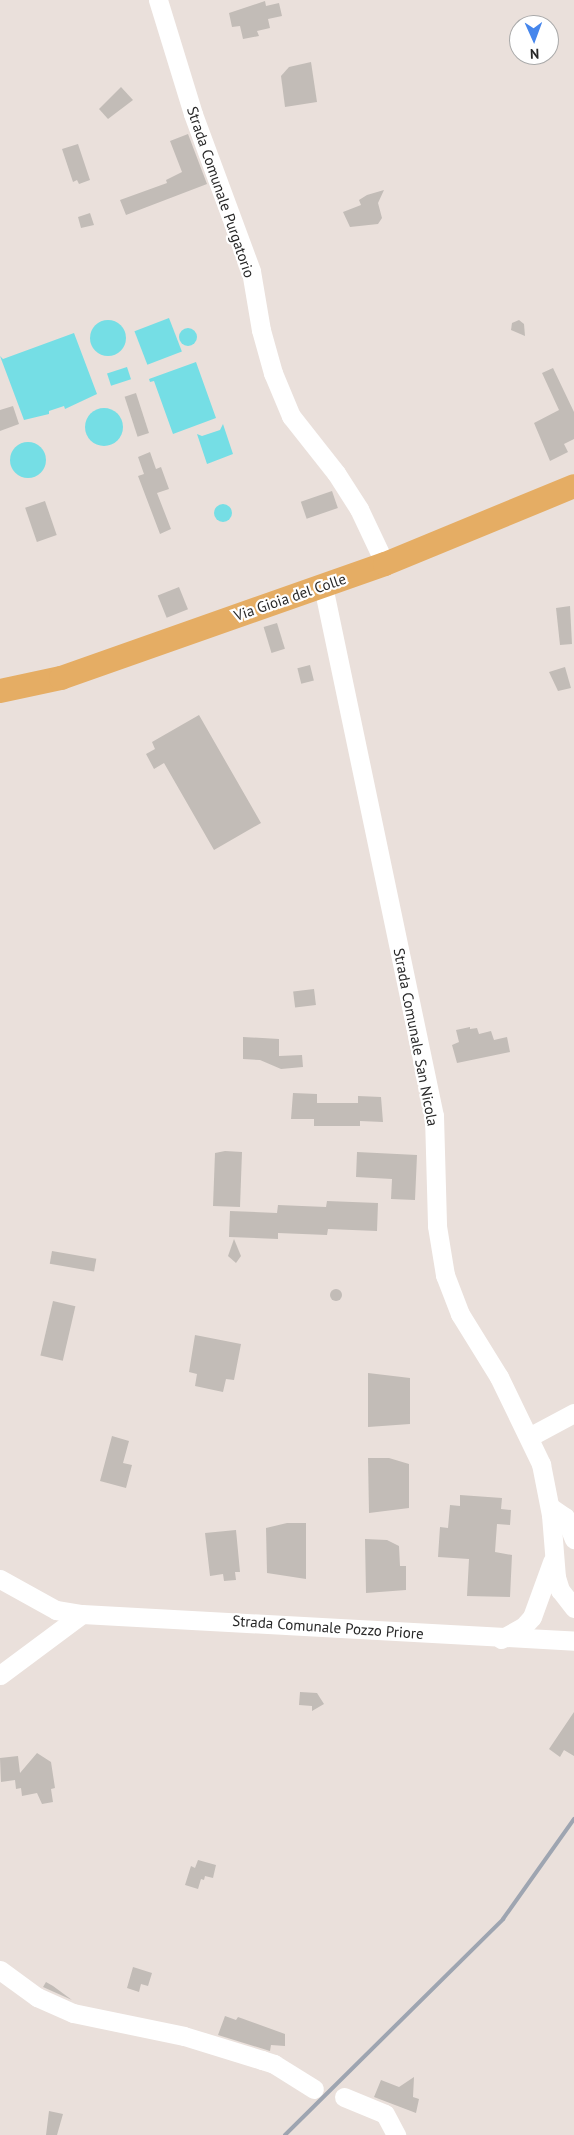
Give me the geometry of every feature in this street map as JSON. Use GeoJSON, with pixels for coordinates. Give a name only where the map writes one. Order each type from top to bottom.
{"type":"FeatureCollection","features":[{"type":"Feature","properties":{"kind":"main road","name":"Via Gioia del Colle"},"geometry":{"type":"LineString","coordinates":[[0,691],[61,678],[385,564],[574,486]]}},
{"type":"Feature","properties":{"kind":"street","name":"Strada Comunale Purgatorio"},"geometry":{"type":"LineString","coordinates":[[158,0],[193,114],[251,271],[261,330],[273,373],[291,416],[336,472],[359,509],[385,564]]}},
{"type":"Feature","properties":{"kind":"street","name":"Strada Comunale San Nicola"},"geometry":{"type":"LineString","coordinates":[[323,586],[434,1116],[437,1226],[445,1275],[460,1314],[499,1377],[542,1464],[550,1507],[553,1561]]}},
{"type":"Feature","properties":{"kind":"street"},"geometry":{"type":"LineString","coordinates":[[529,1437],[574,1413]]}},
{"type":"Feature","properties":{"kind":"street"},"geometry":{"type":"LineString","coordinates":[[550,1507],[565,1517],[574,1539]]}},
{"type":"Feature","properties":{"kind":"street"},"geometry":{"type":"LineString","coordinates":[[553,1561],[560,1590],[574,1608]]}},
{"type":"Feature","properties":{"kind":"street"},"geometry":{"type":"LineString","coordinates":[[501,1639],[517,1631],[532,1617],[553,1561]]}},
{"type":"Feature","properties":{"kind":"street","name":"Strada Comunale Pozzo Priore"},"geometry":{"type":"LineString","coordinates":[[0,1579],[56,1610],[82,1614],[501,1639],[573,1640]]}},
{"type":"Feature","properties":{"kind":"street"},"geometry":{"type":"LineString","coordinates":[[0,1675],[82,1614]]}},
{"type":"Feature","properties":{"kind":"street"},"geometry":{"type":"LineString","coordinates":[[0,1970],[37,1997],[73,2013],[184,2036],[268,2062],[314,2089]]}},
{"type":"Feature","properties":{"kind":"street"},"geometry":{"type":"LineString","coordinates":[[344,2097],[385,2114],[396,2135]]}},
{"type":"Feature","properties":{"kind":"water"},"geometry":{"type":"Polygon","coordinates":[[[169,318],[182,352],[147,365],[134,331],[169,318]]]}},
{"type":"Feature","properties":{"kind":"water"},"geometry":{"type":"Polygon","coordinates":[[[108,320],[120,326],[126,338],[120,350],[108,356],[96,350],[90,338],[96,326],[108,320]]]}},
{"type":"Feature","properties":{"kind":"water"},"geometry":{"type":"Polygon","coordinates":[[[188,328],[194,331],[197,337],[194,343],[188,346],[182,343],[179,337],[182,331],[188,328]]]}},
{"type":"Feature","properties":{"kind":"water"},"geometry":{"type":"Polygon","coordinates":[[[74,333],[97,394],[65,409],[64,406],[49,411],[49,414],[24,420],[0,356],[3,359],[74,333]]]}},
{"type":"Feature","properties":{"kind":"water"},"geometry":{"type":"Polygon","coordinates":[[[196,362],[216,418],[173,434],[154,381],[150,382],[149,379],[196,362]]]}},
{"type":"Feature","properties":{"kind":"water"},"geometry":{"type":"Polygon","coordinates":[[[127,367],[131,379],[111,386],[107,373],[127,367]]]}},
{"type":"Feature","properties":{"kind":"water"},"geometry":{"type":"Polygon","coordinates":[[[104,408],[111,409],[117,414],[122,420],[122,434],[117,440],[111,445],[104,446],[97,445],[91,440],[86,434],[85,427],[86,420],[91,414],[97,409],[104,408]]]}},
{"type":"Feature","properties":{"kind":"water"},"geometry":{"type":"Polygon","coordinates":[[[223,424],[233,454],[207,464],[197,434],[202,436],[220,430],[223,424]]]}},
{"type":"Feature","properties":{"kind":"water"},"geometry":{"type":"Polygon","coordinates":[[[28,442],[35,443],[41,447],[45,453],[45,467],[41,473],[35,477],[28,478],[21,477],[15,473],[11,467],[10,460],[11,453],[15,447],[21,443],[28,442]]]}},
{"type":"Feature","properties":{"kind":"water"},"geometry":{"type":"Polygon","coordinates":[[[223,504],[229,507],[232,513],[229,519],[223,522],[217,519],[214,513],[217,507],[223,504]]]}},
{"type":"Feature","properties":{"kind":"building"},"geometry":{"type":"Polygon","coordinates":[[[265,1],[266,6],[279,3],[282,16],[268,19],[270,28],[257,31],[259,36],[243,39],[240,26],[232,27],[229,13],[265,1]]]}},
{"type":"Feature","properties":{"kind":"building"},"geometry":{"type":"Polygon","coordinates":[[[311,62],[317,102],[285,107],[281,76],[289,67],[311,62]]]}},
{"type":"Feature","properties":{"kind":"building"},"geometry":{"type":"Polygon","coordinates":[[[121,87],[133,100],[108,119],[99,109],[121,87]]]}},
{"type":"Feature","properties":{"kind":"building"},"geometry":{"type":"Polygon","coordinates":[[[188,134],[207,184],[126,215],[120,200],[167,183],[166,180],[182,172],[170,141],[188,134]]]}},
{"type":"Feature","properties":{"kind":"building"},"geometry":{"type":"Polygon","coordinates":[[[78,144],[90,180],[79,184],[77,180],[73,182],[62,149],[78,144]]]}},
{"type":"Feature","properties":{"kind":"building"},"geometry":{"type":"Polygon","coordinates":[[[384,190],[378,203],[382,218],[378,224],[350,227],[343,212],[361,205],[359,200],[367,195],[384,190]]]}},
{"type":"Feature","properties":{"kind":"building"},"geometry":{"type":"Polygon","coordinates":[[[90,213],[94,225],[81,228],[78,217],[90,213]]]}},
{"type":"Feature","properties":{"kind":"building"},"geometry":{"type":"Polygon","coordinates":[[[519,320],[524,324],[525,336],[511,330],[512,323],[519,320]]]}},
{"type":"Feature","properties":{"kind":"building"},"geometry":{"type":"Polygon","coordinates":[[[553,368],[574,412],[574,439],[564,444],[568,452],[550,461],[534,423],[559,410],[542,373],[553,368]]]}},
{"type":"Feature","properties":{"kind":"building"},"geometry":{"type":"Polygon","coordinates":[[[136,393],[149,433],[138,437],[125,397],[136,393]]]}},
{"type":"Feature","properties":{"kind":"building"},"geometry":{"type":"Polygon","coordinates":[[[13,406],[19,424],[0,431],[0,410],[13,406]]]}},
{"type":"Feature","properties":{"kind":"building"},"geometry":{"type":"Polygon","coordinates":[[[150,452],[156,469],[161,467],[169,489],[157,493],[171,529],[160,534],[138,476],[144,474],[138,457],[150,452]]]}},
{"type":"Feature","properties":{"kind":"building"},"geometry":{"type":"Polygon","coordinates":[[[332,491],[338,508],[307,519],[301,502],[332,491]]]}},
{"type":"Feature","properties":{"kind":"building"},"geometry":{"type":"Polygon","coordinates":[[[45,501],[57,535],[37,542],[25,508],[45,501]]]}},
{"type":"Feature","properties":{"kind":"building"},"geometry":{"type":"Polygon","coordinates":[[[179,587],[188,609],[167,618],[158,596],[179,587]]]}},
{"type":"Feature","properties":{"kind":"building"},"geometry":{"type":"Polygon","coordinates":[[[570,606],[572,644],[560,645],[556,608],[570,606]]]}},
{"type":"Feature","properties":{"kind":"building"},"geometry":{"type":"Polygon","coordinates":[[[277,623],[285,649],[272,653],[264,627],[277,623]]]}},
{"type":"Feature","properties":{"kind":"building"},"geometry":{"type":"Polygon","coordinates":[[[310,665],[314,681],[301,684],[297,668],[310,665]]]}},
{"type":"Feature","properties":{"kind":"building"},"geometry":{"type":"Polygon","coordinates":[[[565,667],[571,688],[558,691],[549,672],[565,667]]]}},
{"type":"Feature","properties":{"kind":"building"},"geometry":{"type":"Polygon","coordinates":[[[199,715],[261,823],[214,850],[164,763],[154,769],[146,754],[155,749],[152,742],[199,715]]]}},
{"type":"Feature","properties":{"kind":"building"},"geometry":{"type":"Polygon","coordinates":[[[314,989],[316,1005],[295,1007],[293,992],[314,989]]]}},
{"type":"Feature","properties":{"kind":"building"},"geometry":{"type":"Polygon","coordinates":[[[470,1027],[470,1029],[477,1028],[479,1034],[491,1031],[494,1040],[507,1037],[510,1052],[457,1063],[452,1045],[459,1042],[456,1030],[470,1027]]]}},
{"type":"Feature","properties":{"kind":"building"},"geometry":{"type":"Polygon","coordinates":[[[243,1037],[279,1039],[279,1056],[302,1055],[303,1067],[281,1069],[260,1060],[243,1059],[243,1037]]]}},
{"type":"Feature","properties":{"kind":"building"},"geometry":{"type":"Polygon","coordinates":[[[293,1093],[317,1094],[317,1103],[358,1103],[358,1096],[381,1097],[383,1122],[360,1121],[360,1126],[314,1126],[314,1119],[291,1119],[293,1093]]]}},
{"type":"Feature","properties":{"kind":"building"},"geometry":{"type":"Polygon","coordinates":[[[225,1151],[242,1152],[240,1207],[213,1206],[215,1153],[225,1151]]]}},
{"type":"Feature","properties":{"kind":"building"},"geometry":{"type":"Polygon","coordinates":[[[357,1152],[417,1155],[415,1200],[391,1199],[392,1179],[356,1177],[357,1152]]]}},
{"type":"Feature","properties":{"kind":"building"},"geometry":{"type":"Polygon","coordinates":[[[327,1201],[378,1203],[377,1231],[328,1229],[327,1235],[278,1233],[278,1239],[229,1237],[230,1211],[277,1213],[278,1205],[326,1207],[327,1201]]]}},
{"type":"Feature","properties":{"kind":"building"},"geometry":{"type":"Polygon","coordinates":[[[234,1239],[241,1256],[236,1263],[228,1256],[234,1239]]]}},
{"type":"Feature","properties":{"kind":"building"},"geometry":{"type":"Polygon","coordinates":[[[52,1251],[96,1259],[94,1272],[50,1264],[52,1251]]]}},
{"type":"Feature","properties":{"kind":"building"},"geometry":{"type":"Polygon","coordinates":[[[334,1289],[338,1289],[342,1295],[338,1301],[334,1301],[330,1297],[330,1293],[334,1289]]]}},
{"type":"Feature","properties":{"kind":"building"},"geometry":{"type":"Polygon","coordinates":[[[53,1301],[75,1306],[63,1361],[40,1356],[53,1301]]]}},
{"type":"Feature","properties":{"kind":"building"},"geometry":{"type":"Polygon","coordinates":[[[195,1335],[241,1344],[234,1380],[226,1379],[223,1392],[195,1386],[197,1374],[189,1372],[195,1335]]]}},
{"type":"Feature","properties":{"kind":"building"},"geometry":{"type":"Polygon","coordinates":[[[368,1373],[410,1378],[410,1424],[368,1427],[368,1373]]]}},
{"type":"Feature","properties":{"kind":"building"},"geometry":{"type":"Polygon","coordinates":[[[112,1436],[129,1441],[123,1463],[132,1465],[126,1488],[100,1481],[112,1436]]]}},
{"type":"Feature","properties":{"kind":"building"},"geometry":{"type":"Polygon","coordinates":[[[368,1458],[389,1458],[409,1464],[409,1508],[369,1513],[368,1458]]]}},
{"type":"Feature","properties":{"kind":"building"},"geometry":{"type":"Polygon","coordinates":[[[460,1495],[502,1498],[501,1509],[511,1510],[510,1525],[497,1524],[495,1552],[512,1555],[510,1597],[467,1596],[469,1559],[438,1557],[440,1527],[448,1528],[450,1505],[460,1506],[460,1495]]]}},
{"type":"Feature","properties":{"kind":"building"},"geometry":{"type":"Polygon","coordinates":[[[287,1523],[306,1523],[306,1579],[267,1573],[266,1528],[287,1523]]]}},
{"type":"Feature","properties":{"kind":"building"},"geometry":{"type":"Polygon","coordinates":[[[236,1530],[240,1572],[235,1572],[236,1580],[224,1581],[223,1574],[210,1576],[205,1533],[236,1530]]]}},
{"type":"Feature","properties":{"kind":"building"},"geometry":{"type":"Polygon","coordinates":[[[365,1539],[387,1540],[399,1546],[400,1566],[406,1566],[406,1590],[366,1593],[365,1539]]]}},
{"type":"Feature","properties":{"kind":"building"},"geometry":{"type":"Polygon","coordinates":[[[300,1692],[317,1693],[324,1704],[312,1711],[312,1706],[299,1705],[300,1692]]]}},
{"type":"Feature","properties":{"kind":"building"},"geometry":{"type":"Polygon","coordinates":[[[574,1712],[574,1756],[564,1750],[560,1757],[549,1749],[574,1712]]]}},
{"type":"Feature","properties":{"kind":"building"},"geometry":{"type":"Polygon","coordinates":[[[37,1753],[51,1762],[55,1788],[51,1789],[53,1802],[42,1804],[37,1793],[22,1796],[21,1788],[16,1789],[15,1780],[1,1782],[0,1758],[18,1756],[20,1773],[37,1753]]]}},
{"type":"Feature","properties":{"kind":"building"},"geometry":{"type":"Polygon","coordinates":[[[198,1860],[216,1865],[213,1878],[205,1876],[204,1880],[201,1879],[198,1889],[185,1885],[191,1866],[195,1868],[198,1860]]]}},
{"type":"Feature","properties":{"kind":"building"},"geometry":{"type":"Polygon","coordinates":[[[133,1967],[152,1973],[148,1986],[141,1984],[139,1992],[127,1988],[133,1967]]]}},
{"type":"Feature","properties":{"kind":"building"},"geometry":{"type":"Polygon","coordinates":[[[46,1982],[53,1986],[72,2000],[43,1987],[46,1982]]]}},
{"type":"Feature","properties":{"kind":"building"},"geometry":{"type":"Polygon","coordinates":[[[225,2016],[236,2020],[238,2017],[285,2034],[285,2046],[271,2045],[270,2051],[218,2035],[225,2016]]]}},
{"type":"Feature","properties":{"kind":"building"},"geometry":{"type":"Polygon","coordinates":[[[414,2077],[413,2097],[419,2099],[416,2113],[374,2097],[381,2080],[399,2087],[414,2077]]]}},
{"type":"Feature","properties":{"kind":"building"},"geometry":{"type":"Polygon","coordinates":[[[49,2111],[63,2114],[57,2135],[46,2135],[49,2111]]]}},
{"type":"Feature","properties":{"kind":"railway"},"geometry":{"type":"LineString","coordinates":[[285,2135],[503,1919],[574,1819]]}}]}
